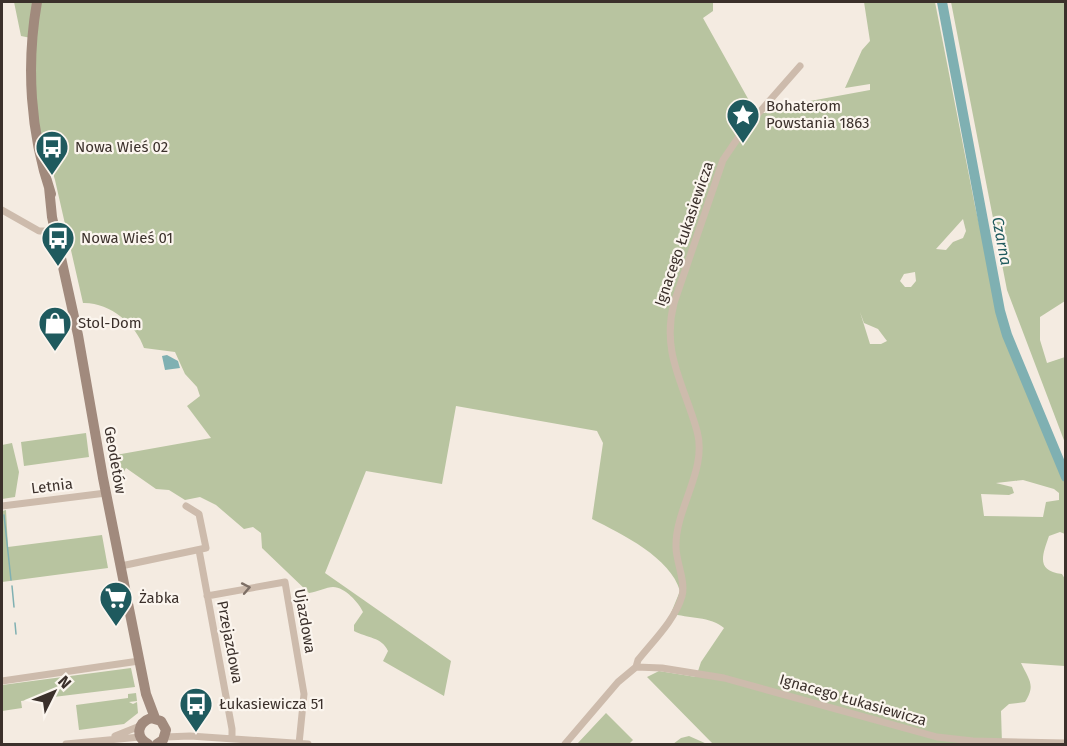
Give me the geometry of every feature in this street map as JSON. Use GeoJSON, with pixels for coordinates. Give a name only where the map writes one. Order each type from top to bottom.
{"type":"FeatureCollection","features":[{"type":"Feature","properties":{"kind":"main road","name":"Geodetów"},"geometry":{"type":"LineString","coordinates":[[37,2],[31,42],[30,80],[52,217],[57,230],[153,734]]}},
{"type":"Feature","properties":{"kind":"street","name":"Ignacego Łukasiewicza"},"geometry":{"type":"LineString","coordinates":[[565,744],[618,682],[636,667],[638,660],[674,612],[682,594],[675,546],[694,478],[698,448],[697,432],[669,347],[669,322],[723,159],[742,132],[800,66]]}},
{"type":"Feature","properties":{"kind":"street"},"geometry":{"type":"LineString","coordinates":[[2,210],[39,231],[57,230]]}},
{"type":"Feature","properties":{"kind":"street","name":"Letnia"},"geometry":{"type":"LineString","coordinates":[[2,506],[106,493]]}},
{"type":"Feature","properties":{"kind":"street","name":"Przejazdowa"},"geometry":{"type":"LineString","coordinates":[[186,506],[199,514],[206,549],[199,550],[232,739]]}},
{"type":"Feature","properties":{"kind":"street"},"geometry":{"type":"LineString","coordinates":[[121,566],[199,550]]}},
{"type":"Feature","properties":{"kind":"street","name":"Ujazdowa"},"geometry":{"type":"LineString","coordinates":[[207,596],[285,582],[304,694],[299,744]]}},
{"type":"Feature","properties":{"kind":"street"},"geometry":{"type":"LineString","coordinates":[[2,681],[140,661]]}},
{"type":"Feature","properties":{"kind":"street","name":"Ignacego Łukasiewicza"},"geometry":{"type":"LineString","coordinates":[[636,667],[662,668],[724,678],[937,737],[973,741],[1065,743]]}},
{"type":"Feature","properties":{"kind":"street"},"geometry":{"type":"LineString","coordinates":[[66,744],[153,734],[308,744]]}},
{"type":"Feature","properties":{"kind":"green space"},"geometry":{"type":"Polygon","coordinates":[[[14,2],[713,2],[713,11],[703,18],[756,113],[765,113],[772,108],[870,90],[870,84],[845,88],[862,50],[870,41],[864,2],[935,2],[975,206],[1005,336],[1016,356],[1065,482],[1065,534],[1060,532],[1049,536],[1043,561],[1048,570],[1062,574],[1065,579],[1065,666],[1021,663],[1031,687],[1025,702],[1009,704],[1001,711],[1002,744],[713,744],[647,677],[659,671],[696,677],[701,662],[724,628],[713,621],[671,613],[680,591],[667,568],[644,548],[592,519],[603,443],[597,431],[456,406],[442,484],[366,471],[325,573],[451,661],[444,696],[383,661],[388,651],[385,646],[378,640],[354,631],[354,625],[363,612],[355,600],[338,588],[331,587],[309,593],[262,548],[261,533],[253,527],[244,529],[216,505],[200,497],[185,500],[169,490],[156,489],[126,468],[116,486],[110,456],[211,438],[187,406],[200,396],[197,387],[185,374],[175,352],[144,348],[135,331],[112,310],[83,303],[55,180],[33,108],[31,38],[21,36],[14,2]],[[963,219],[936,249],[946,250],[953,242],[963,238],[966,231],[963,219]],[[915,272],[904,274],[900,281],[905,287],[911,287],[916,281],[915,272]],[[860,312],[870,344],[881,344],[887,341],[878,329],[864,323],[860,312]],[[1023,480],[996,483],[1012,487],[1014,493],[1009,495],[981,494],[984,516],[1043,517],[1046,502],[1059,500],[1059,493],[1054,489],[1023,480]]]}},
{"type":"Feature","properties":{"kind":"green space"},"geometry":{"type":"Polygon","coordinates":[[[951,2],[1065,2],[1065,301],[1040,317],[1040,340],[1047,363],[1065,357],[1065,443],[1007,290],[951,2]]]}},
{"type":"Feature","properties":{"kind":"green space"},"geometry":{"type":"Polygon","coordinates":[[[86,433],[89,457],[24,466],[21,442],[86,433]]]}},
{"type":"Feature","properties":{"kind":"green space"},"geometry":{"type":"Polygon","coordinates":[[[12,443],[19,472],[15,497],[2,499],[2,445],[12,443]]]}},
{"type":"Feature","properties":{"kind":"green space"},"geometry":{"type":"Polygon","coordinates":[[[6,510],[8,547],[102,535],[108,568],[2,582],[2,511],[6,510]]]}},
{"type":"Feature","properties":{"kind":"green space"},"geometry":{"type":"Polygon","coordinates":[[[131,668],[135,687],[21,701],[22,708],[2,711],[2,685],[131,668]]]}},
{"type":"Feature","properties":{"kind":"green space"},"geometry":{"type":"Polygon","coordinates":[[[136,693],[137,701],[129,702],[133,704],[137,702],[138,713],[124,724],[79,730],[76,705],[128,698],[128,694],[136,693]]]}},
{"type":"Feature","properties":{"kind":"green space"},"geometry":{"type":"Polygon","coordinates":[[[606,713],[633,740],[629,744],[577,744],[606,713]]]}},
{"type":"Feature","properties":{"kind":"green space"},"geometry":{"type":"Polygon","coordinates":[[[689,736],[707,744],[673,744],[689,736]]]}},
{"type":"Feature","properties":{"kind":"water"},"geometry":{"type":"Polygon","coordinates":[[[167,355],[178,361],[180,368],[165,370],[162,356],[167,355]]]}},
{"type":"Feature","properties":{"kind":"waterway","name":"Czarna"},"geometry":{"type":"LineString","coordinates":[[942,2],[1000,311],[1007,335],[1066,477]]}},
{"type":"Feature","properties":{"kind":"waterway"},"geometry":{"type":"LineString","coordinates":[[4,515],[11,580]]}},
{"type":"Feature","properties":{"kind":"waterway"},"geometry":{"type":"LineString","coordinates":[[12,586],[14,607]]}},
{"type":"Feature","properties":{"kind":"waterway"},"geometry":{"type":"LineString","coordinates":[[15,623],[16,634]]}},
{"type":"Feature","properties":{"kind":"place","name":"Bohaterom Powstania 1863"},"geometry":{"type":"Point","coordinates":[743,144]}},
{"type":"Feature","properties":{"kind":"place","name":"Nowa Wieś 02"},"geometry":{"type":"Point","coordinates":[52,176]}},
{"type":"Feature","properties":{"kind":"place","name":"Nowa Wieś 01"},"geometry":{"type":"Point","coordinates":[58,267]}},
{"type":"Feature","properties":{"kind":"place","name":"Stol-Dom"},"geometry":{"type":"Point","coordinates":[55,352]}},
{"type":"Feature","properties":{"kind":"place","name":"Żabka"},"geometry":{"type":"Point","coordinates":[116,627]}},
{"type":"Feature","properties":{"kind":"place","name":"Łukasiewicza 51"},"geometry":{"type":"Point","coordinates":[196,733]}}]}
